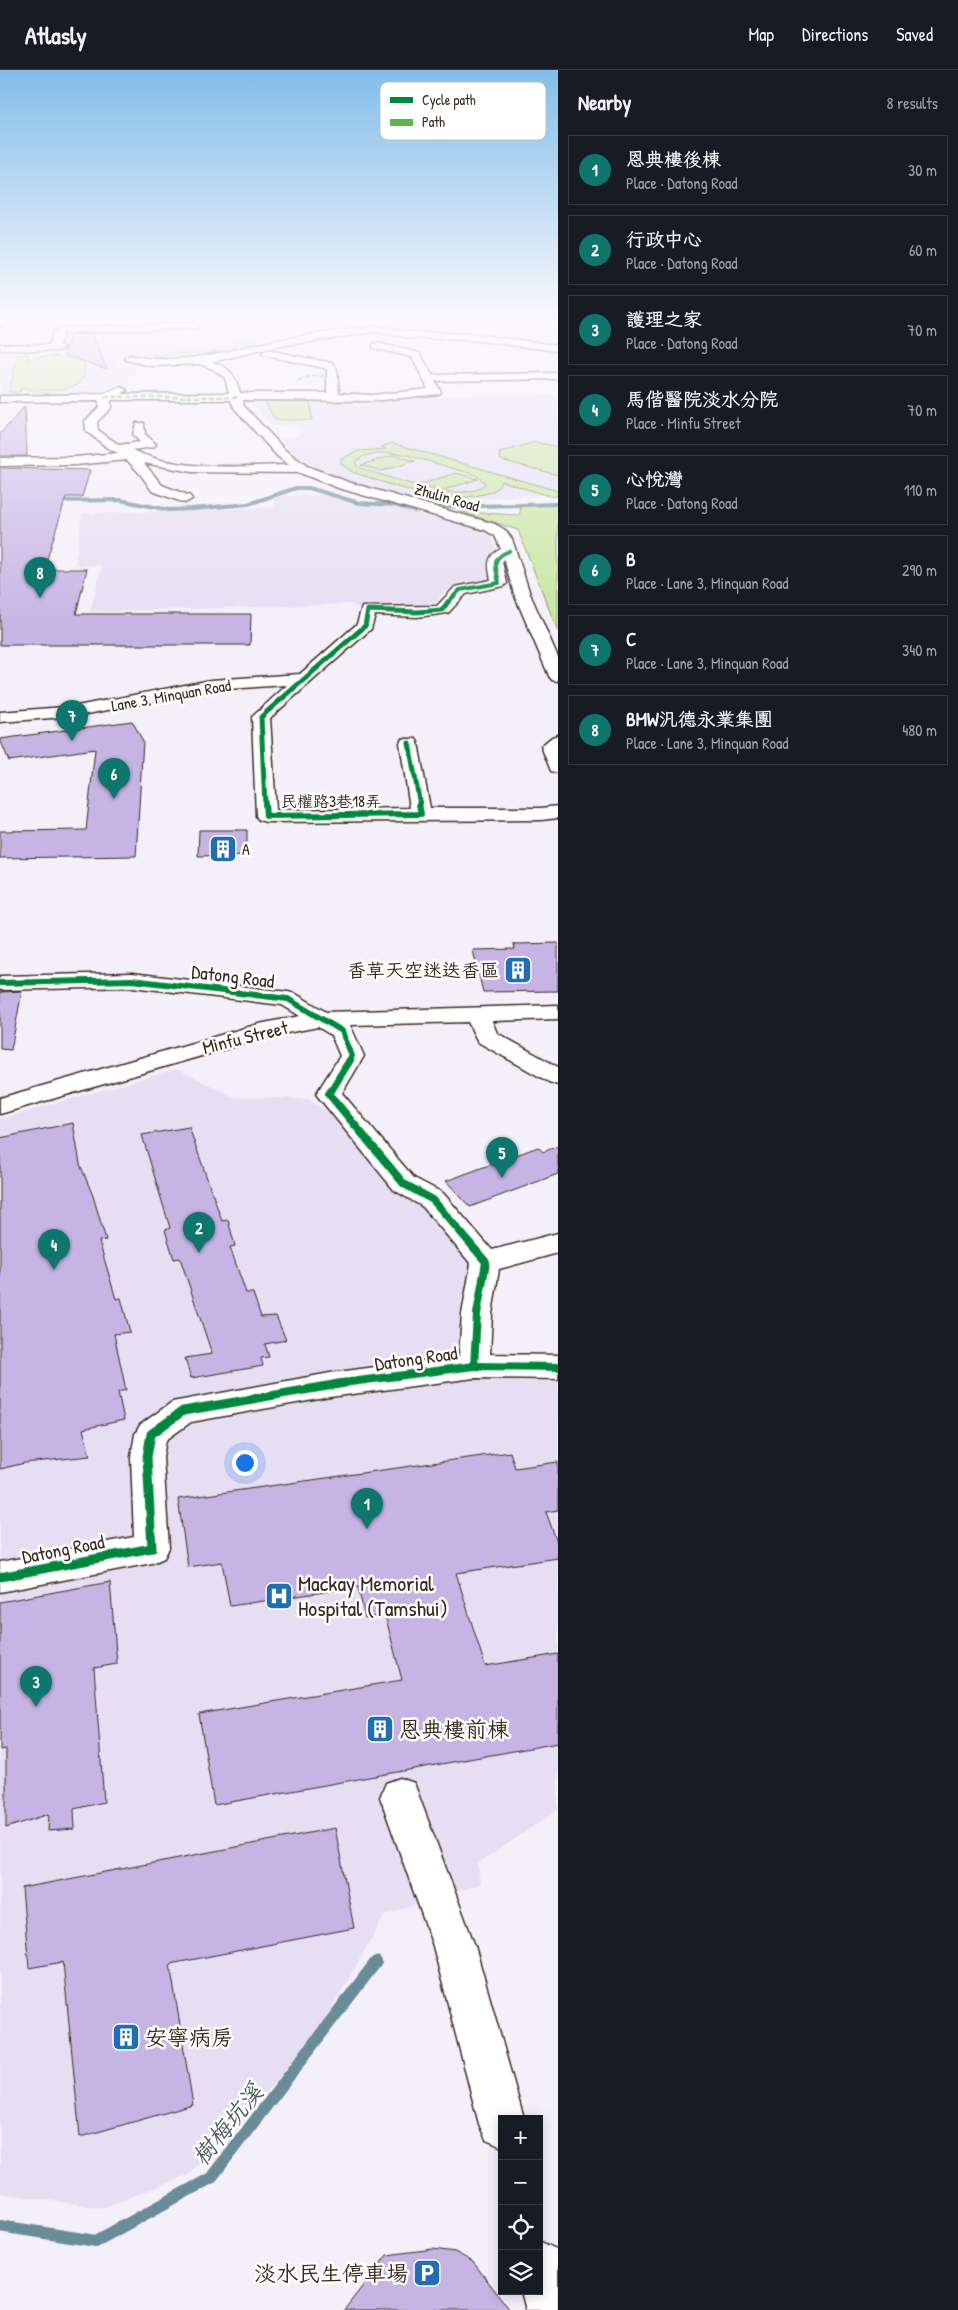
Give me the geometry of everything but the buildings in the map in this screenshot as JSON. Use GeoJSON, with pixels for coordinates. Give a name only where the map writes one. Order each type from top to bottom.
{"type":"FeatureCollection","features":[{"type":"Feature","properties":{"kind":"street"},"geometry":{"type":"LineString","coordinates":[[92,421],[92,432],[104,443],[130,456],[160,464],[196,468],[302,469]]}},
{"type":"Feature","properties":{"kind":"street","name":"Zhulin Road"},"geometry":{"type":"LineString","coordinates":[[252,421],[281,452],[302,469],[343,485],[490,527],[500,533],[505,539],[522,594],[558,676]]}},
{"type":"Feature","properties":{"kind":"street"},"geometry":{"type":"LineString","coordinates":[[116,449],[150,444],[139,435],[140,426]]}},
{"type":"Feature","properties":{"kind":"street"},"geometry":{"type":"LineString","coordinates":[[0,462],[75,461],[130,456]]}},
{"type":"Feature","properties":{"kind":"street"},"geometry":{"type":"LineString","coordinates":[[130,456],[146,472],[157,488],[181,493]]}},
{"type":"Feature","properties":{"kind":"street"},"geometry":{"type":"LineString","coordinates":[[304,679],[365,626],[368,610],[417,612],[442,610],[451,597],[460,589],[499,583],[495,562],[498,556],[509,552]]}},
{"type":"Feature","properties":{"kind":"street","name":"Lane 3, Minquan Road"},"geometry":{"type":"LineString","coordinates":[[0,717],[86,710],[211,685],[304,679]]}},
{"type":"Feature","properties":{"kind":"street","name":"民權路3巷18弄"},"geometry":{"type":"LineString","coordinates":[[304,679],[260,717],[266,816],[421,814]]}},
{"type":"Feature","properties":{"kind":"street"},"geometry":{"type":"LineString","coordinates":[[558,741],[550,746],[558,767]]}},
{"type":"Feature","properties":{"kind":"street"},"geometry":{"type":"LineString","coordinates":[[409,743],[421,814],[549,813],[558,828]]}},
{"type":"Feature","properties":{"kind":"street","name":"Datong Road"},"geometry":{"type":"LineString","coordinates":[[0,984],[132,980],[215,981],[288,999],[342,1031],[352,1056],[329,1094],[404,1184],[433,1200],[486,1262],[477,1314],[474,1366],[330,1385],[183,1411],[151,1434],[147,1457],[152,1548],[0,1577]]}},
{"type":"Feature","properties":{"kind":"street","name":"Minfu Street"},"geometry":{"type":"LineString","coordinates":[[0,1106],[268,1029],[322,1019],[558,1012]]}},
{"type":"Feature","properties":{"kind":"street"},"geometry":{"type":"LineString","coordinates":[[476,1013],[487,1037],[558,1077]]}},
{"type":"Feature","properties":{"kind":"street"},"geometry":{"type":"LineString","coordinates":[[486,1262],[558,1243]]}},
{"type":"Feature","properties":{"kind":"street"},"geometry":{"type":"LineString","coordinates":[[474,1366],[558,1367]]}},
{"type":"Feature","properties":{"kind":"street"},"geometry":{"type":"LineString","coordinates":[[400,1797],[454,1946],[500,2115]]}},
{"type":"Feature","properties":{"kind":"street"},"geometry":{"type":"LineString","coordinates":[[543,2281],[551,2310]]}},
{"type":"Feature","properties":{"kind":"shaded area"},"geometry":{"type":"Polygon","coordinates":[[[267,421],[558,421],[558,494],[423,502],[325,472],[297,457],[281,440],[298,436],[302,431],[296,426],[272,426],[267,421]]]}},
{"type":"Feature","properties":{"kind":"shaded area"},"geometry":{"type":"Polygon","coordinates":[[[325,495],[354,504],[393,507],[489,532],[497,551],[486,562],[491,579],[485,582],[455,586],[444,592],[431,609],[355,607],[353,604],[90,612],[102,566],[75,565],[82,514],[274,507],[274,496],[325,495]]]}},
{"type":"Feature","properties":{"kind":"shaded area","name":"Mackay Memorial Hospital (Tamshui)"},"geometry":{"type":"Polygon","coordinates":[[[177,1069],[234,1097],[308,1099],[342,1121],[429,1208],[473,1265],[478,1378],[558,1382],[558,1810],[478,1864],[480,1884],[385,1915],[313,2041],[188,2175],[102,2208],[0,2193],[0,1119],[177,1069]]]}},
{"type":"Feature","properties":{"kind":"green space"},"geometry":{"type":"Polygon","coordinates":[[[535,442],[558,447],[558,475],[501,460],[499,453],[535,442]]]}},
{"type":"Feature","properties":{"kind":"green space"},"geometry":{"type":"Polygon","coordinates":[[[392,443],[558,491],[558,495],[553,497],[501,481],[497,489],[484,494],[467,497],[434,496],[400,488],[352,472],[341,464],[341,459],[358,451],[386,449],[381,447],[392,443]],[[383,453],[364,456],[356,461],[356,465],[360,468],[425,488],[444,491],[461,492],[475,490],[485,483],[476,475],[404,454],[383,453]]]}},
{"type":"Feature","properties":{"kind":"green space"},"geometry":{"type":"Polygon","coordinates":[[[394,455],[415,461],[381,471],[361,465],[394,455]]]}},
{"type":"Feature","properties":{"kind":"green space"},"geometry":{"type":"Polygon","coordinates":[[[456,473],[478,479],[444,490],[422,484],[456,473]]]}},
{"type":"Feature","properties":{"kind":"green space"},"geometry":{"type":"Polygon","coordinates":[[[522,504],[558,504],[558,632],[518,530],[462,512],[519,515],[522,504]]]}},
{"type":"Feature","properties":{"kind":"waterway"},"geometry":{"type":"LineString","coordinates":[[56,501],[120,500],[169,510],[192,509],[248,504],[296,488],[309,488],[359,503],[394,505],[415,511]]}},
{"type":"Feature","properties":{"kind":"waterway"},"geometry":{"type":"LineString","coordinates":[[436,507],[558,504]]}},
{"type":"Feature","properties":{"kind":"waterway","name":"樹梅坑溪"},"geometry":{"type":"LineString","coordinates":[[0,2226],[96,2241],[211,2178],[376,1962]]}},
{"type":"Feature","properties":{"kind":"cycle path"},"geometry":{"type":"LineString","coordinates":[[409,743],[421,814],[266,816],[261,717],[365,626],[368,610],[417,612],[442,610],[460,590],[499,583],[495,562],[498,556],[509,551]]}},
{"type":"Feature","properties":{"kind":"cycle path"},"geometry":{"type":"LineString","coordinates":[[0,983],[132,980],[226,990],[288,999],[342,1031],[352,1056],[329,1094],[404,1184],[433,1200],[486,1262],[477,1314],[474,1366]]}},
{"type":"Feature","properties":{"kind":"cycle path"},"geometry":{"type":"LineString","coordinates":[[0,1577],[152,1548],[147,1457],[151,1434],[183,1411],[330,1385],[474,1366],[558,1367]]}},
{"type":"Feature","properties":{"kind":"place","name":"BMW汎德永業集團"},"geometry":{"type":"Point","coordinates":[40,598]}},
{"type":"Feature","properties":{"kind":"place","name":"C"},"geometry":{"type":"Point","coordinates":[72,741]}},
{"type":"Feature","properties":{"kind":"place","name":"B"},"geometry":{"type":"Point","coordinates":[114,799]}},
{"type":"Feature","properties":{"kind":"place","name":"A"},"geometry":{"type":"Point","coordinates":[223,849]}},
{"type":"Feature","properties":{"kind":"place","name":"香草天空迷迭香區"},"geometry":{"type":"Point","coordinates":[518,970]}},
{"type":"Feature","properties":{"kind":"place","name":"心悅灣"},"geometry":{"type":"Point","coordinates":[502,1178]}},
{"type":"Feature","properties":{"kind":"place","name":"行政中心"},"geometry":{"type":"Point","coordinates":[199,1253]}},
{"type":"Feature","properties":{"kind":"place","name":"馬偕醫院淡水分院"},"geometry":{"type":"Point","coordinates":[54,1270]}},
{"type":"Feature","properties":{"kind":"place","name":"恩典樓後棟"},"geometry":{"type":"Point","coordinates":[367,1529]}},
{"type":"Feature","properties":{"kind":"place","name":"Mackay Memorial Hospital (Tamshui)"},"geometry":{"type":"Point","coordinates":[279,1596]}},
{"type":"Feature","properties":{"kind":"place","name":"護理之家"},"geometry":{"type":"Point","coordinates":[36,1707]}},
{"type":"Feature","properties":{"kind":"place","name":"恩典樓前棟"},"geometry":{"type":"Point","coordinates":[380,1729]}},
{"type":"Feature","properties":{"kind":"place","name":"安寧病房"},"geometry":{"type":"Point","coordinates":[126,2037]}},
{"type":"Feature","properties":{"kind":"place","name":"淡水民生停車場"},"geometry":{"type":"Point","coordinates":[427,2273]}}]}
